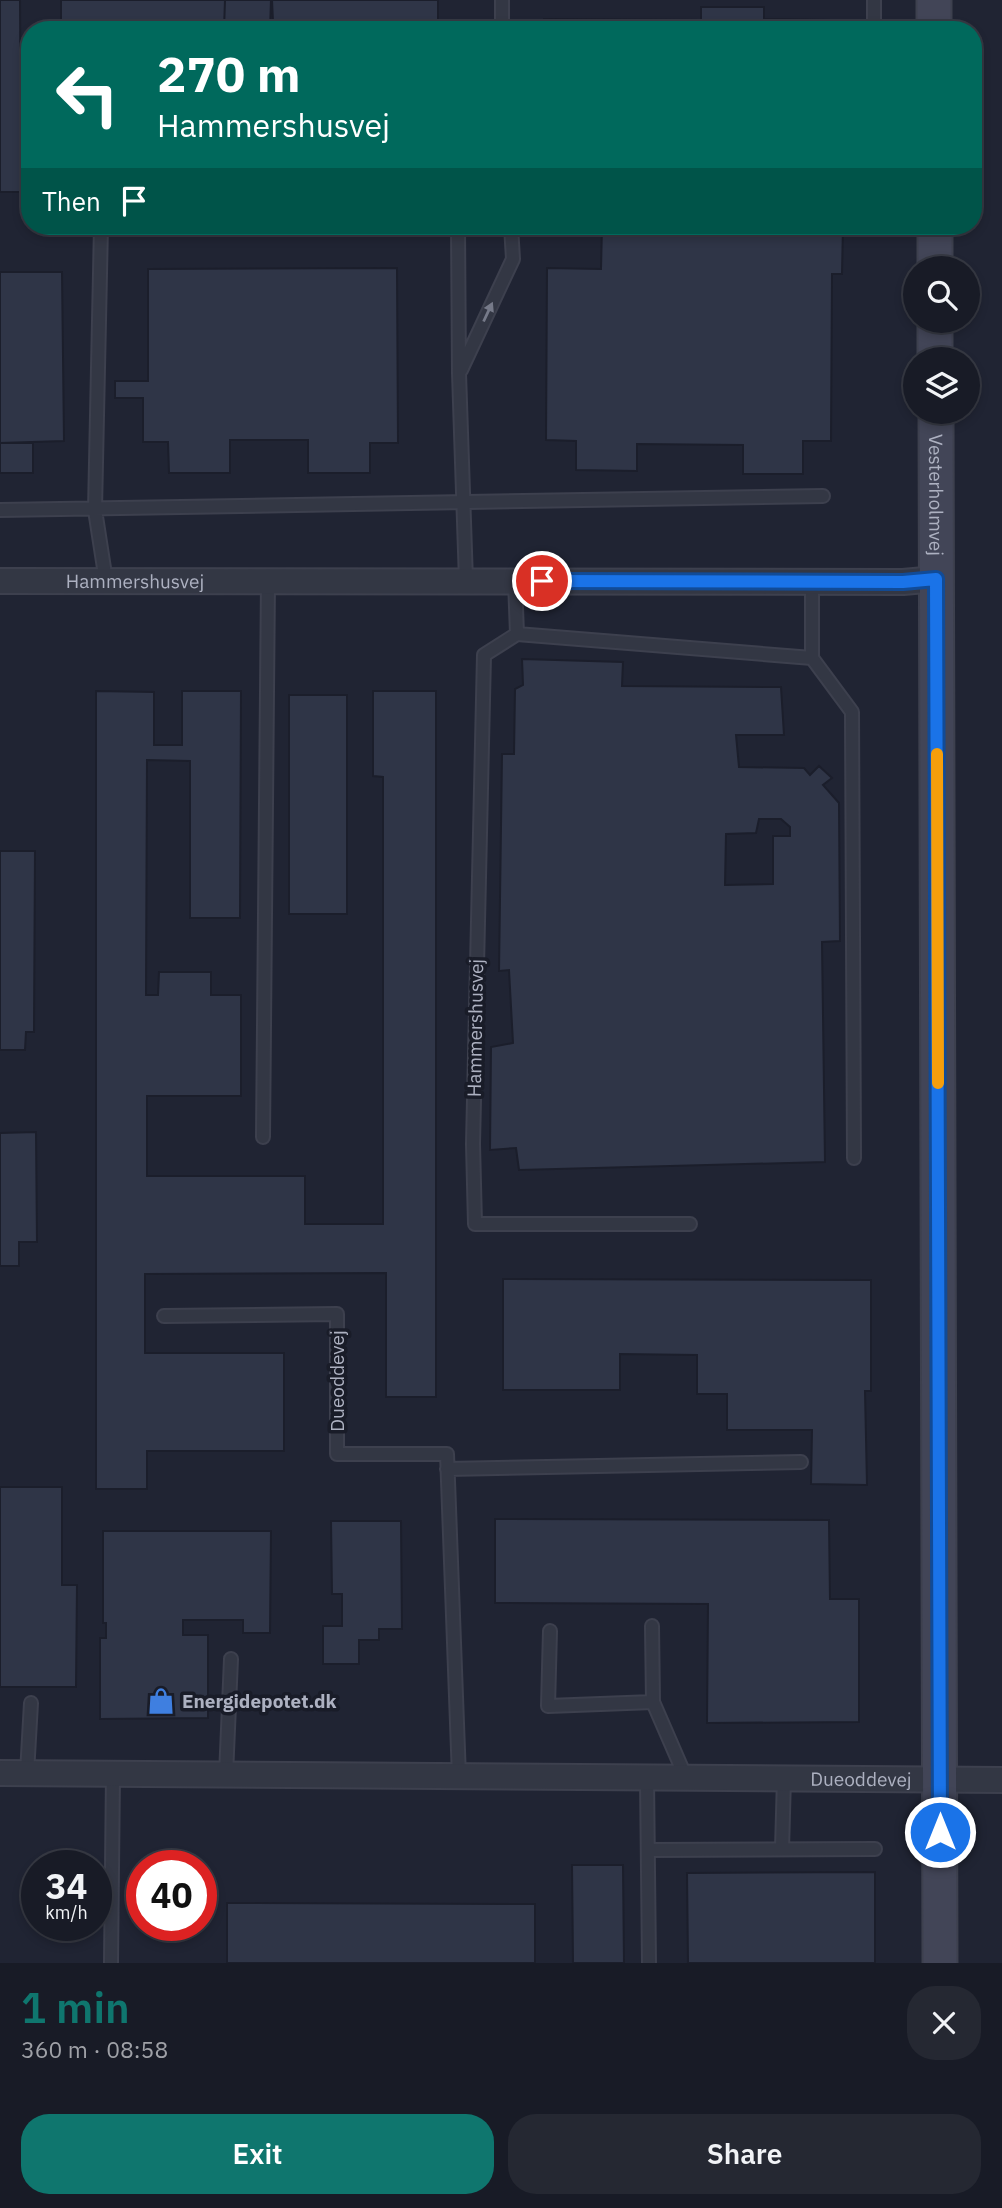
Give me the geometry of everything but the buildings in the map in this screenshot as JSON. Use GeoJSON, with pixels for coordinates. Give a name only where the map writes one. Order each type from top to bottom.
{"type":"FeatureCollection","features":[{"type":"Feature","properties":{"kind":"street"},"geometry":{"type":"LineString","coordinates":[[934,0],[934,21]]}},
{"type":"Feature","properties":{"kind":"street"},"geometry":{"type":"LineString","coordinates":[[935,235],[935,256]]}},
{"type":"Feature","properties":{"kind":"street","name":"Vesterholmvej"},"geometry":{"type":"LineString","coordinates":[[936,424],[940,1963]]}},
{"type":"Feature","properties":{"kind":"street","name":"Hammershusvej"},"geometry":{"type":"LineString","coordinates":[[0,581],[903,582],[936,579]]}},
{"type":"Feature","properties":{"kind":"street","name":"Dueoddevej"},"geometry":{"type":"LineString","coordinates":[[0,1773],[1002,1780]]}},
{"type":"Feature","properties":{"kind":"lane"},"geometry":{"type":"LineString","coordinates":[[502,0],[502,21]]}},
{"type":"Feature","properties":{"kind":"lane"},"geometry":{"type":"LineString","coordinates":[[874,0],[874,21]]}},
{"type":"Feature","properties":{"kind":"lane"},"geometry":{"type":"LineString","coordinates":[[101,235],[95,510],[106,581]]}},
{"type":"Feature","properties":{"kind":"lane"},"geometry":{"type":"LineString","coordinates":[[458,235],[459,373],[466,581]]}},
{"type":"Feature","properties":{"kind":"lane"},"geometry":{"type":"LineString","coordinates":[[459,373],[513,259],[512,235]]}},
{"type":"Feature","properties":{"kind":"lane"},"geometry":{"type":"LineString","coordinates":[[0,510],[823,496]]}},
{"type":"Feature","properties":{"kind":"lane"},"geometry":{"type":"LineString","coordinates":[[812,580],[812,658],[852,712],[854,1158]]}},
{"type":"Feature","properties":{"kind":"lane"},"geometry":{"type":"LineString","coordinates":[[262,1137],[268,581]]}},
{"type":"Feature","properties":{"kind":"lane"},"geometry":{"type":"LineString","coordinates":[[515,581],[517,634],[812,658]]}},
{"type":"Feature","properties":{"kind":"lane","name":"Hammershusvej"},"geometry":{"type":"LineString","coordinates":[[517,634],[484,655],[473,1144],[475,1224],[690,1224]]}},
{"type":"Feature","properties":{"kind":"lane","name":"Dueoddevej"},"geometry":{"type":"LineString","coordinates":[[164,1316],[337,1314],[337,1454],[447,1454],[447,1469]]}},
{"type":"Feature","properties":{"kind":"lane"},"geometry":{"type":"LineString","coordinates":[[459,1777],[447,1469],[801,1462]]}},
{"type":"Feature","properties":{"kind":"lane"},"geometry":{"type":"LineString","coordinates":[[652,1626],[653,1702],[686,1778]]}},
{"type":"Feature","properties":{"kind":"lane"},"geometry":{"type":"LineString","coordinates":[[550,1631],[548,1706],[653,1702]]}},
{"type":"Feature","properties":{"kind":"lane"},"geometry":{"type":"LineString","coordinates":[[226,1775],[231,1659]]}},
{"type":"Feature","properties":{"kind":"lane"},"geometry":{"type":"LineString","coordinates":[[27,1773],[30,1703]]}},
{"type":"Feature","properties":{"kind":"lane"},"geometry":{"type":"LineString","coordinates":[[111,1963],[113,1774]]}},
{"type":"Feature","properties":{"kind":"lane"},"geometry":{"type":"LineString","coordinates":[[646,1778],[649,1963]]}},
{"type":"Feature","properties":{"kind":"lane","name":"Dueoddevej"},"geometry":{"type":"LineString","coordinates":[[782,1849],[783,1778]]}},
{"type":"Feature","properties":{"kind":"lane"},"geometry":{"type":"LineString","coordinates":[[648,1850],[875,1849]]}},
{"type":"Feature","properties":{"kind":"slow traffic"},"geometry":{"type":"LineString","coordinates":[[937,754],[938,1083]]}},
{"type":"Feature","properties":{"kind":"place","name":"Energidepotet.dk"},"geometry":{"type":"Point","coordinates":[161,1701]}},
{"type":"Feature","properties":{"kind":"route"},"geometry":{"type":"LineString","coordinates":[[542,581],[903,582],[936,579],[940,1832]]}}]}
